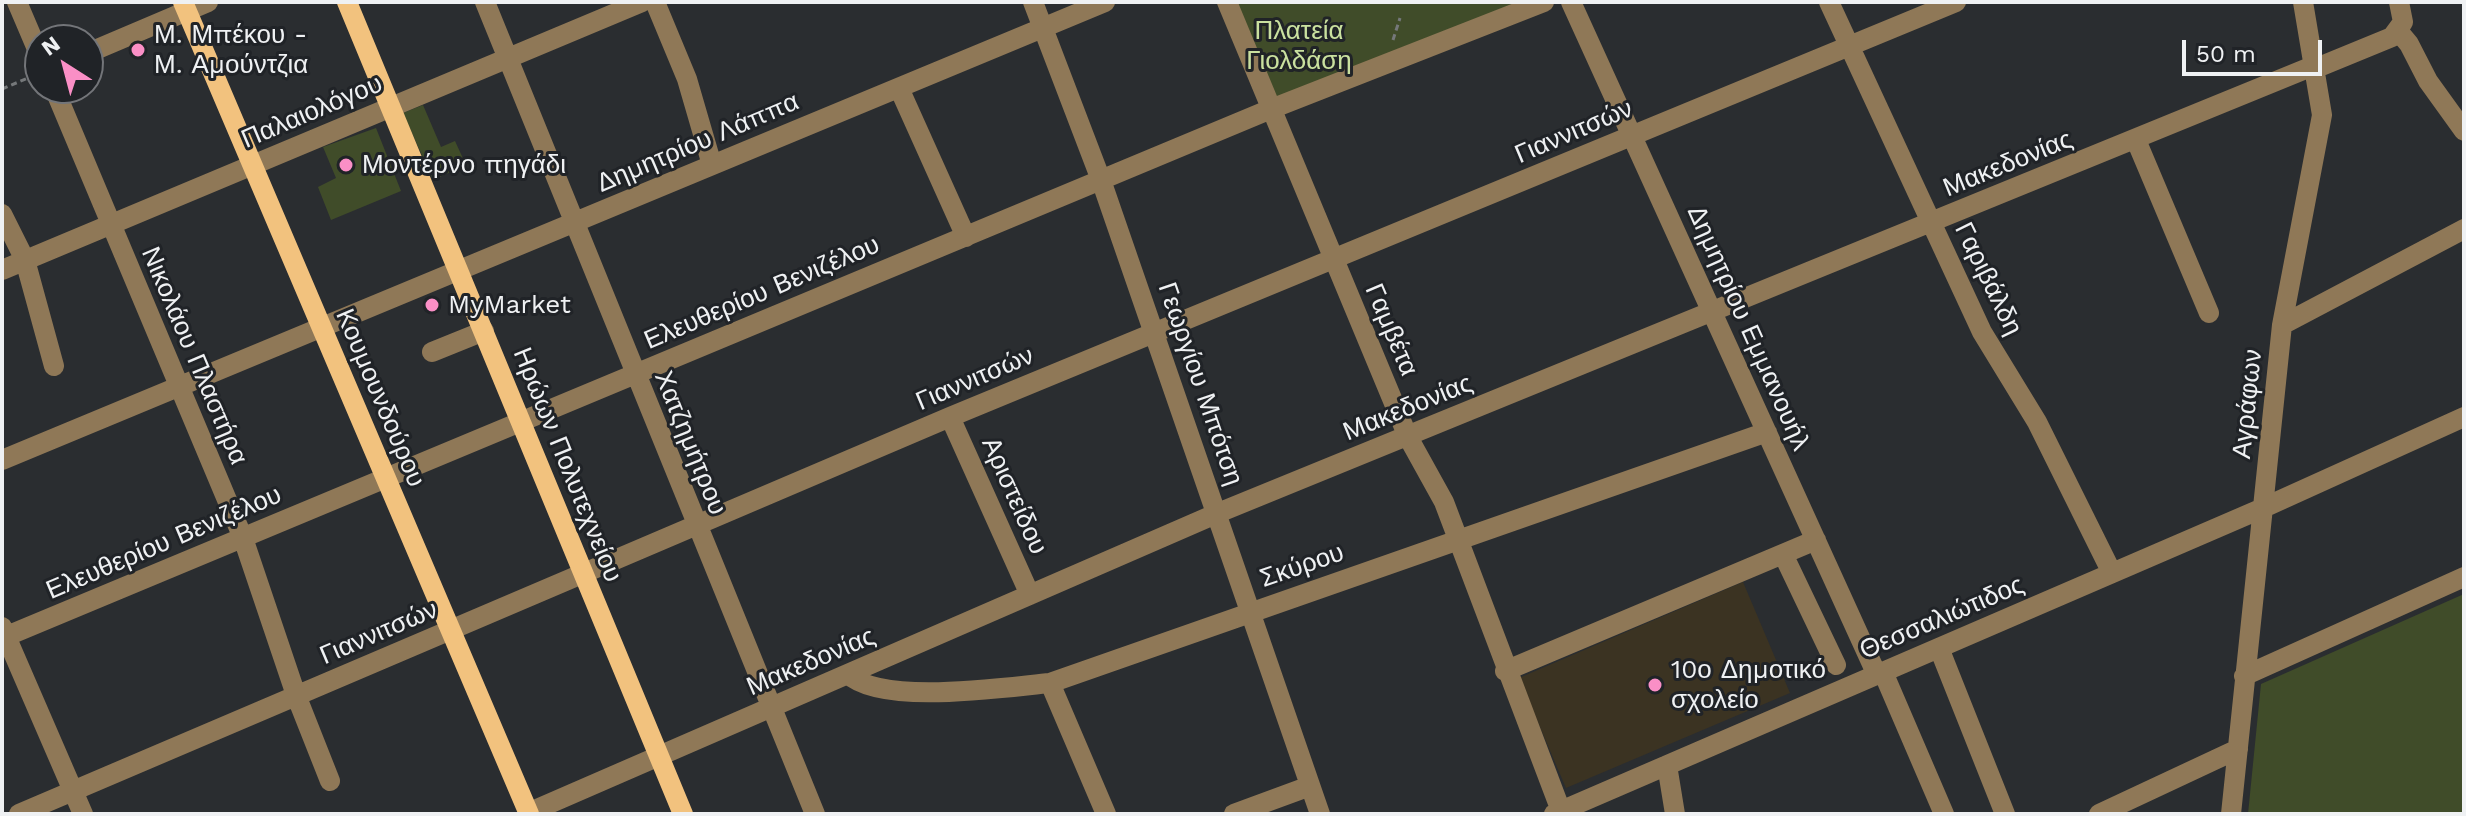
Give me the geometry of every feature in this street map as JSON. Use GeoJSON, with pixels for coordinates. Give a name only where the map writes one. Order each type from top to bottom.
{"type":"FeatureCollection","features":[{"type":"Feature","properties":{"kind":"main road","name":"Ηρώων Πολυτεχνείου"},"geometry":{"type":"LineString","coordinates":[[347,2],[683,814]]}},
{"type":"Feature","properties":{"kind":"main road","name":"Κουμουνδούρου"},"geometry":{"type":"LineString","coordinates":[[185,7],[528,813]]}},
{"type":"Feature","properties":{"kind":"street"},"geometry":{"type":"LineString","coordinates":[[17,2],[26,24]]}},
{"type":"Feature","properties":{"kind":"street"},"geometry":{"type":"LineString","coordinates":[[104,45],[185,7],[208,2]]}},
{"type":"Feature","properties":{"kind":"street","name":"Χατζημήτρου"},"geometry":{"type":"LineString","coordinates":[[485,2],[572,223],[815,814]]}},
{"type":"Feature","properties":{"kind":"street","name":"Παλαιολόγου"},"geometry":{"type":"LineString","coordinates":[[2,270],[110,222],[642,2]]}},
{"type":"Feature","properties":{"kind":"street"},"geometry":{"type":"LineString","coordinates":[[655,2],[687,79],[712,165]]}},
{"type":"Feature","properties":{"kind":"street","name":"Γεωργίου Μπότση"},"geometry":{"type":"LineString","coordinates":[[1033,2],[1101,180],[1320,814]]}},
{"type":"Feature","properties":{"kind":"street","name":"Δημητρίου Λάππα"},"geometry":{"type":"LineString","coordinates":[[2,460],[1105,2]]}},
{"type":"Feature","properties":{"kind":"street","name":"Γαμβέτα"},"geometry":{"type":"LineString","coordinates":[[1227,2],[1408,437],[1444,502],[1558,812]]}},
{"type":"Feature","properties":{"kind":"street","name":"Ελευθερίου Βενιζέλου"},"geometry":{"type":"LineString","coordinates":[[4,633],[243,538],[1271,109],[1544,2]]}},
{"type":"Feature","properties":{"kind":"street","name":"Δημητρίου Εμμανουήλ"},"geometry":{"type":"LineString","coordinates":[[1571,2],[1944,814]]}},
{"type":"Feature","properties":{"kind":"street","name":"Γαριβάλδη"},"geometry":{"type":"LineString","coordinates":[[1829,2],[1982,332],[2037,422],[2112,573]]}},
{"type":"Feature","properties":{"kind":"street","name":"Γιαννιτσών"},"geometry":{"type":"LineString","coordinates":[[19,814],[950,417],[1956,2]]}},
{"type":"Feature","properties":{"kind":"street","name":"Αγράφων"},"geometry":{"type":"LineString","coordinates":[[2231,814],[2282,325],[2321,127],[2303,2]]}},
{"type":"Feature","properties":{"kind":"street"},"geometry":{"type":"LineString","coordinates":[[2399,2],[2403,22],[2399,32],[2409,44],[2428,81],[2464,131]]}},
{"type":"Feature","properties":{"kind":"street","name":"Μακεδονίας"},"geometry":{"type":"LineString","coordinates":[[528,813],[1218,513],[2313,67],[2385,41],[2399,32]]}},
{"type":"Feature","properties":{"kind":"street"},"geometry":{"type":"LineString","coordinates":[[899,88],[966,237]]}},
{"type":"Feature","properties":{"kind":"street","name":"Νικολάου Πλαστήρα"},"geometry":{"type":"LineString","coordinates":[[61,104],[243,538],[296,695],[330,781]]}},
{"type":"Feature","properties":{"kind":"street"},"geometry":{"type":"LineString","coordinates":[[2136,140],[2209,313]]}},
{"type":"Feature","properties":{"kind":"street"},"geometry":{"type":"LineString","coordinates":[[2,214],[25,260],[54,366]]}},
{"type":"Feature","properties":{"kind":"street"},"geometry":{"type":"LineString","coordinates":[[2282,325],[2464,229]]}},
{"type":"Feature","properties":{"kind":"street"},"geometry":{"type":"LineString","coordinates":[[432,352],[484,331]]}},
{"type":"Feature","properties":{"kind":"street","name":"Αριστείδου"},"geometry":{"type":"LineString","coordinates":[[950,417],[1030,595]]}},
{"type":"Feature","properties":{"kind":"street","name":"Θεσσαλιώτιδος"},"geometry":{"type":"LineString","coordinates":[[1558,812],[2263,508],[2464,417]]}},
{"type":"Feature","properties":{"kind":"street","name":"Σκύρου"},"geometry":{"type":"LineString","coordinates":[[848,674],[863,684],[941,693],[1050,683],[1767,432]]}},
{"type":"Feature","properties":{"kind":"street"},"geometry":{"type":"LineString","coordinates":[[1505,671],[1816,540]]}},
{"type":"Feature","properties":{"kind":"street"},"geometry":{"type":"LineString","coordinates":[[1783,554],[1836,665]]}},
{"type":"Feature","properties":{"kind":"street"},"geometry":{"type":"LineString","coordinates":[[2244,676],[2464,577]]}},
{"type":"Feature","properties":{"kind":"street"},"geometry":{"type":"LineString","coordinates":[[4,633],[83,814]]}},
{"type":"Feature","properties":{"kind":"street"},"geometry":{"type":"LineString","coordinates":[[1939,648],[2005,814]]}},
{"type":"Feature","properties":{"kind":"street"},"geometry":{"type":"LineString","coordinates":[[1050,683],[1106,814]]}},
{"type":"Feature","properties":{"kind":"street"},"geometry":{"type":"LineString","coordinates":[[2099,814],[2238,749]]}},
{"type":"Feature","properties":{"kind":"street"},"geometry":{"type":"LineString","coordinates":[[1667,765],[1675,814]]}},
{"type":"Feature","properties":{"kind":"street"},"geometry":{"type":"LineString","coordinates":[[1234,814],[1310,786]]}},
{"type":"Feature","properties":{"kind":"path"},"geometry":{"type":"LineString","coordinates":[[1400,18],[1392,40],[1404,45]]}},
{"type":"Feature","properties":{"kind":"path"},"geometry":{"type":"LineString","coordinates":[[2,89],[24,80]]}},
{"type":"Feature","properties":{"kind":"shaded area","name":"10ο Δημοτικό σχολείο"},"geometry":{"type":"Polygon","coordinates":[[[1743,582],[1790,693],[1566,788],[1519,678],[1743,582]]]}},
{"type":"Feature","properties":{"kind":"green space","name":"Πλατεία Γιολδάση"},"geometry":{"type":"Polygon","coordinates":[[[1232,2],[1530,2],[1273,104],[1232,2]]]}},
{"type":"Feature","properties":{"kind":"green space"},"geometry":{"type":"Polygon","coordinates":[[[423,105],[441,147],[455,141],[466,165],[433,180],[403,113],[423,105]]]}},
{"type":"Feature","properties":{"kind":"green space"},"geometry":{"type":"Polygon","coordinates":[[[376,128],[401,191],[331,220],[318,187],[336,178],[323,147],[376,128]]]}},
{"type":"Feature","properties":{"kind":"green space"},"geometry":{"type":"Polygon","coordinates":[[[2464,594],[2464,814],[2248,814],[2261,684],[2464,594]]]}},
{"type":"Feature","properties":{"kind":"place","name":"Μ. Μπέκου - Μ. Αμούντζια"},"geometry":{"type":"Point","coordinates":[138,50]}},
{"type":"Feature","properties":{"kind":"place","name":"Μοντέρνο πηγάδι"},"geometry":{"type":"Point","coordinates":[346,165]}},
{"type":"Feature","properties":{"kind":"place","name":"MyMarket"},"geometry":{"type":"Point","coordinates":[432,305]}},
{"type":"Feature","properties":{"kind":"place","name":"10ο Δημοτικό σχολείο"},"geometry":{"type":"Point","coordinates":[1655,685]}}]}
